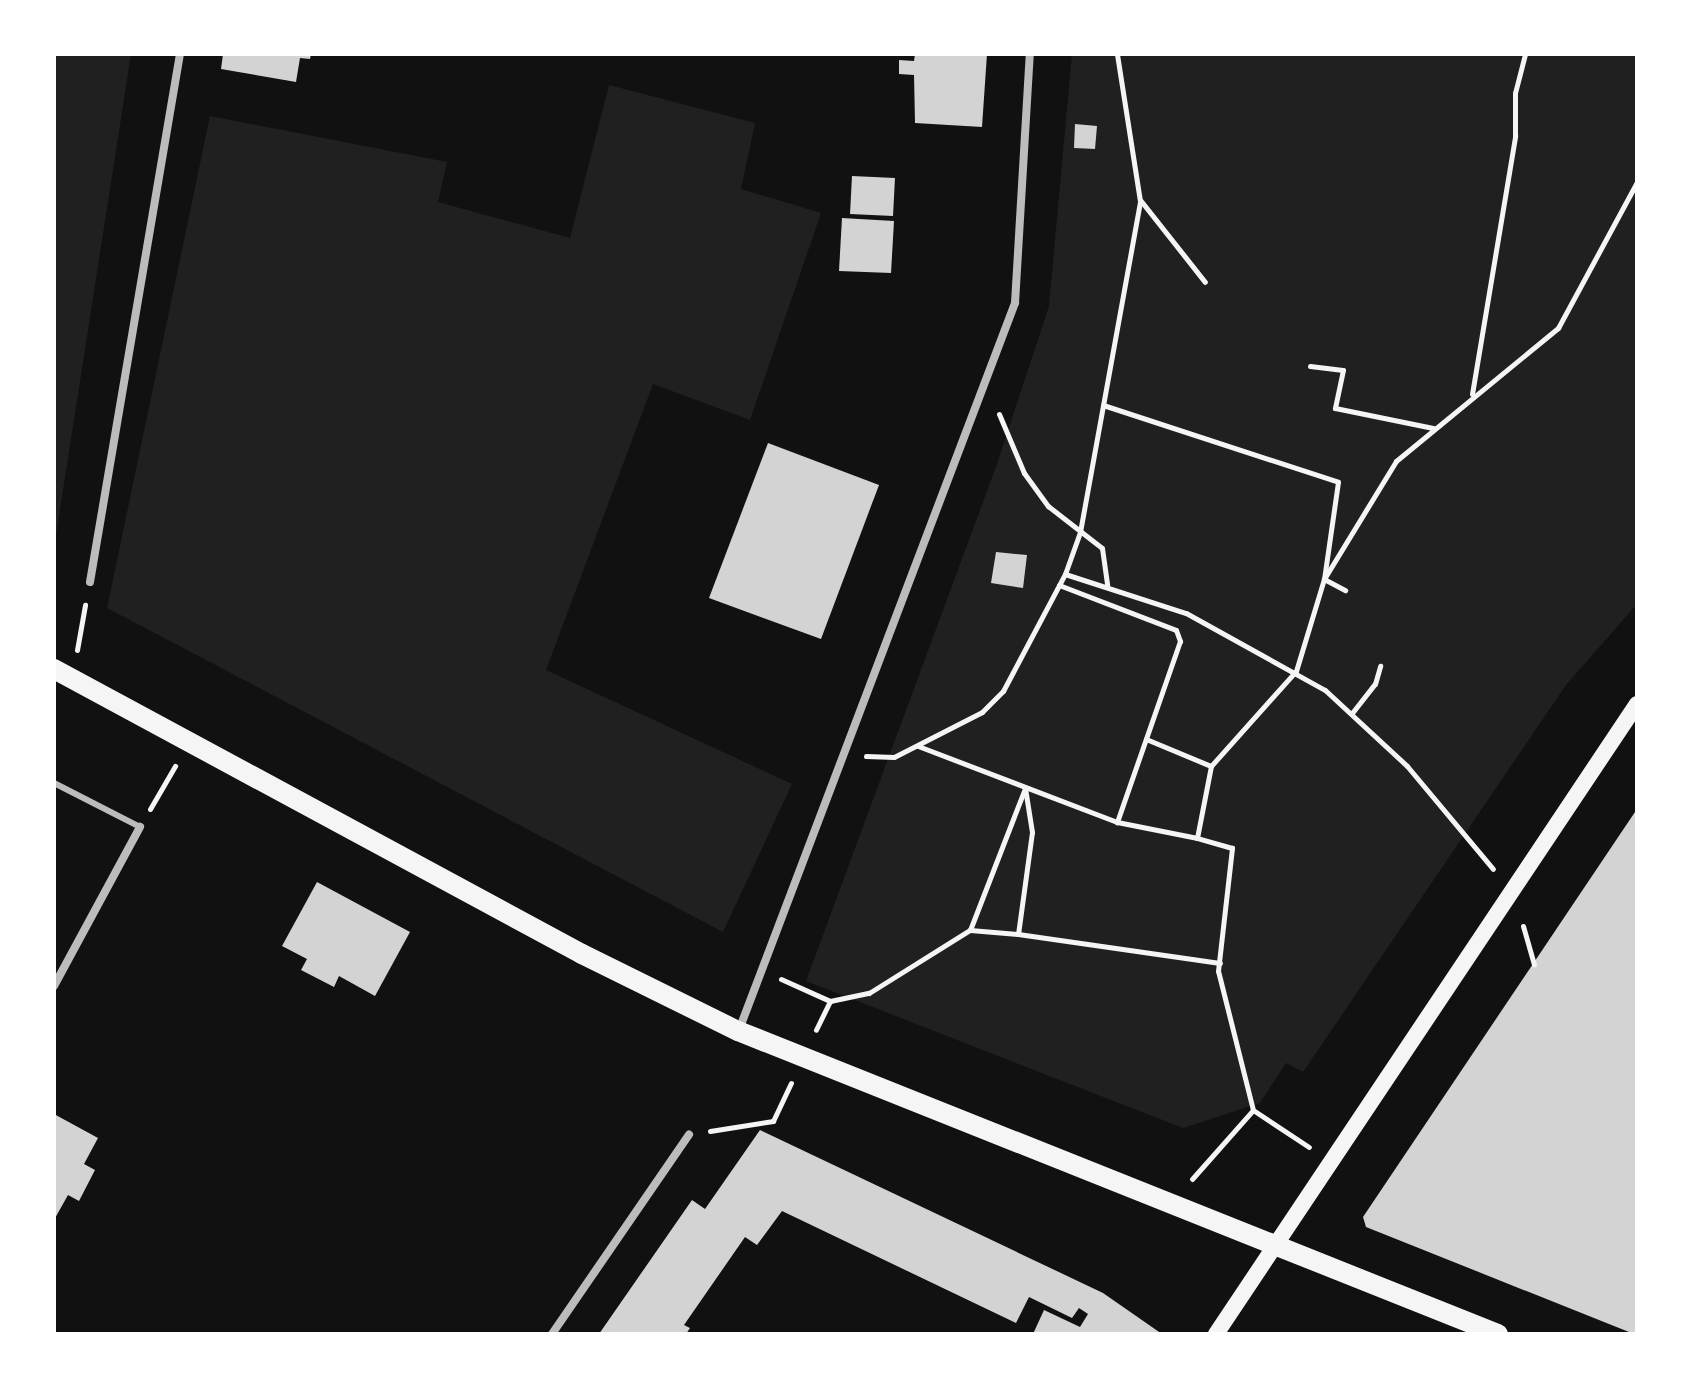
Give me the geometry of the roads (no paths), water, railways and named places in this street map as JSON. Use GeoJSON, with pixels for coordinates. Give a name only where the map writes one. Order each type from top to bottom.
{"type":"FeatureCollection","features":[{"type":"Feature","properties":{"kind":"main road"},"geometry":{"type":"LineString","coordinates":[[63,674],[582,954],[738,1031],[1168,1206],[1498,1334]]}},
{"type":"Feature","properties":{"kind":"main road"},"geometry":{"type":"LineString","coordinates":[[1216,1334],[1637,704]]}},
{"type":"Feature","properties":{"kind":"street"},"geometry":{"type":"LineString","coordinates":[[90,582],[180,54]]}},
{"type":"Feature","properties":{"kind":"street"},"geometry":{"type":"LineString","coordinates":[[738,1031],[987,386],[1015,303],[1030,54]]}},
{"type":"Feature","properties":{"kind":"street"},"geometry":{"type":"LineString","coordinates":[[54,986],[140,827]]}},
{"type":"Feature","properties":{"kind":"street"},"geometry":{"type":"LineString","coordinates":[[552,1334],[689,1135]]}},
{"type":"Feature","properties":{"kind":"lane"},"geometry":{"type":"LineString","coordinates":[[54,783],[140,827]]}}]}
